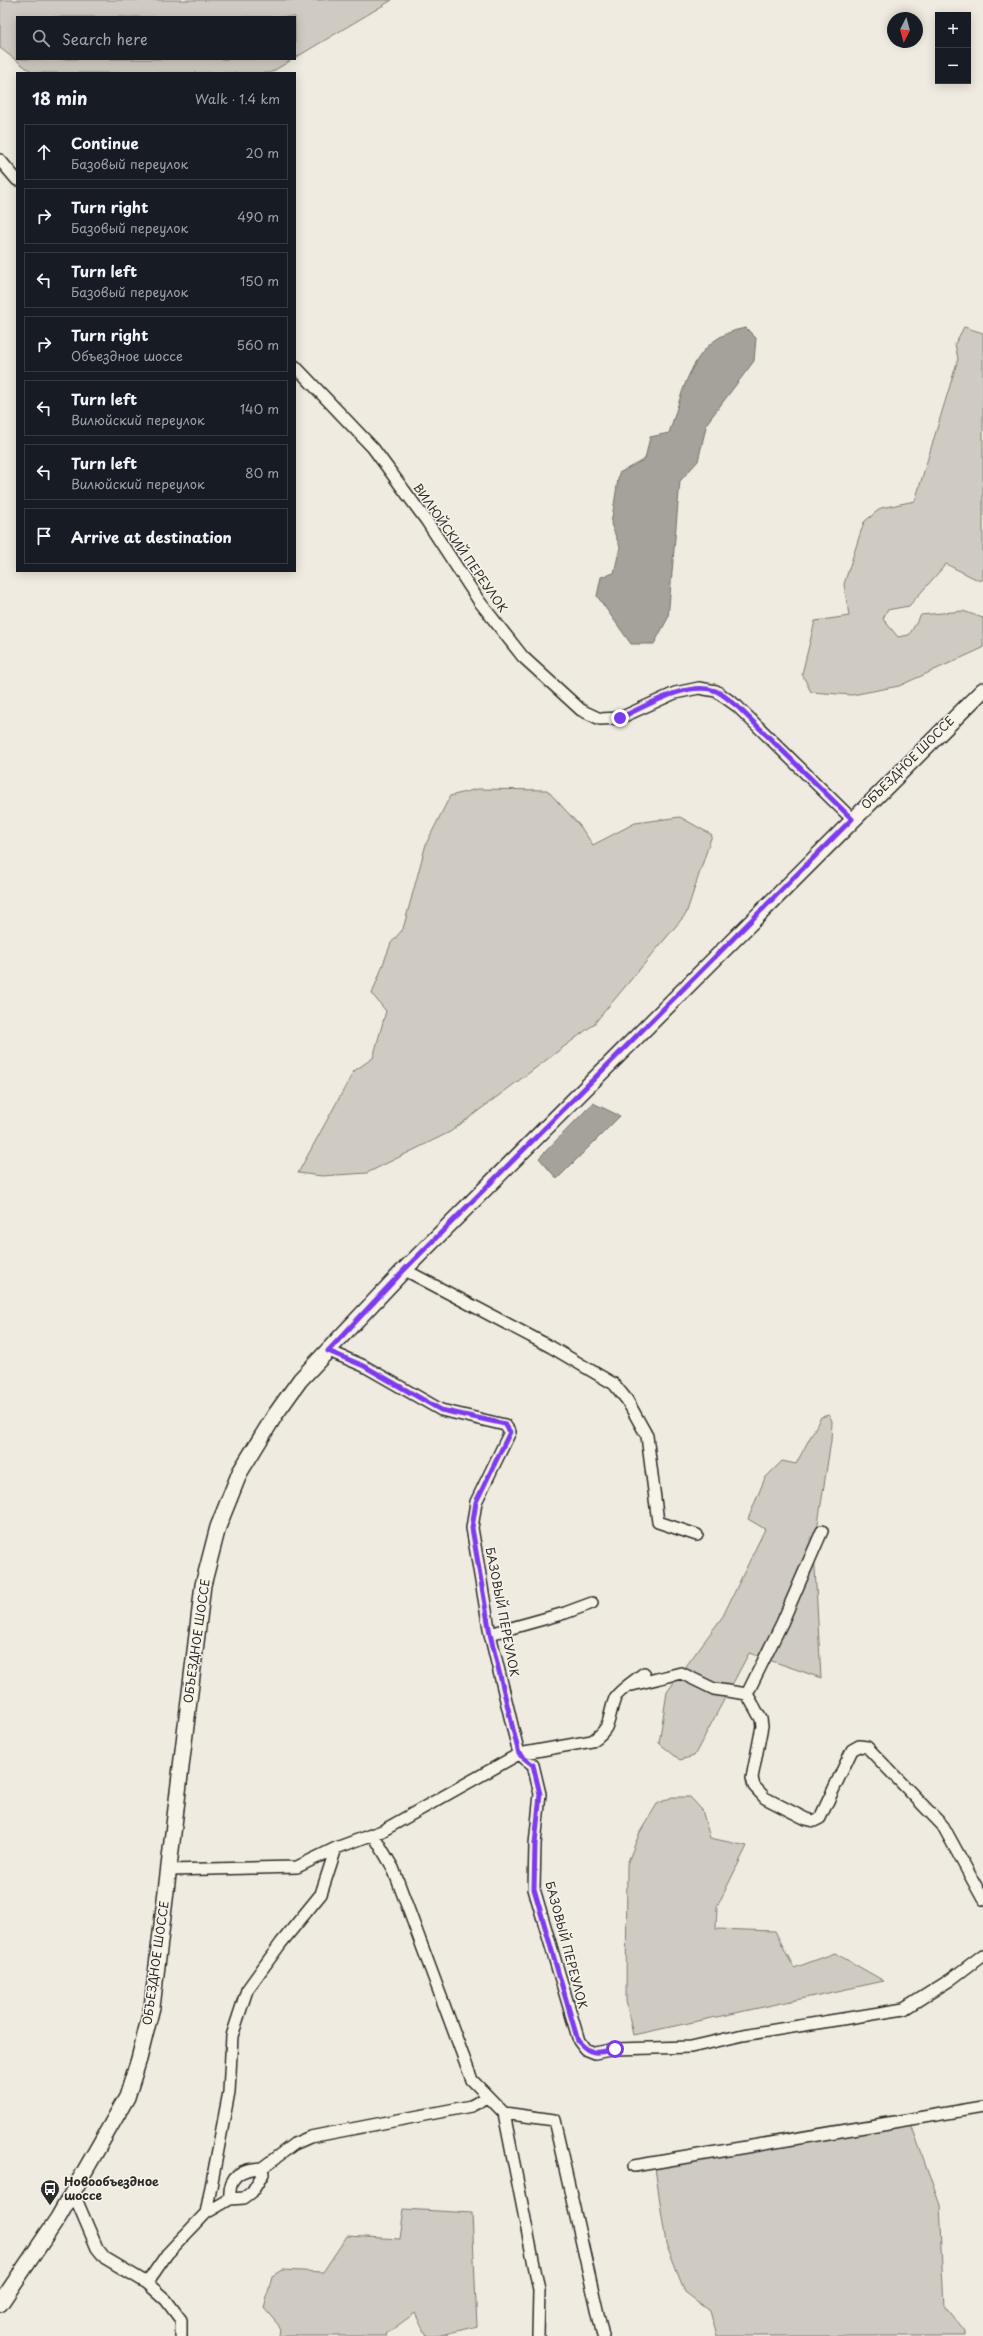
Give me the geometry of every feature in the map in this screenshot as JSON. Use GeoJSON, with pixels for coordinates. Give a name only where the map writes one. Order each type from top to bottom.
{"type":"FeatureCollection","features":[{"type":"Feature","properties":{"kind":"main road","name":"ОБЪЕЗДНОЕ ШОССЕ"},"geometry":{"type":"LineString","coordinates":[[0,2304],[58,2218],[127,2097],[139,2059],[152,2007],[203,1585],[218,1527],[240,1472],[275,1415],[300,1380],[405,1270],[852,819],[983,690]]}},
{"type":"Feature","properties":{"kind":"street"},"geometry":{"type":"LineString","coordinates":[[0,160],[16,179]]}},
{"type":"Feature","properties":{"kind":"street","name":"ВИЛЮЙСКИЙ ПЕРЕУЛОК"},"geometry":{"type":"LineString","coordinates":[[296,367],[373,448],[426,520],[478,601],[523,657],[581,710],[600,719],[620,718],[675,693],[699,688],[716,691],[737,706],[852,819]]}},
{"type":"Feature","properties":{"kind":"street"},"geometry":{"type":"LineString","coordinates":[[405,1270],[551,1347],[614,1384],[627,1400],[647,1436],[658,1522],[697,1535]]}},
{"type":"Feature","properties":{"kind":"street","name":"БАЗОВЫЙ ПЕРЕУЛОК"},"geometry":{"type":"LineString","coordinates":[[328,1351],[364,1366],[441,1410],[505,1424],[510,1432],[476,1502],[472,1528],[490,1634],[519,1754],[533,1765],[540,1794],[535,1844],[534,1889],[578,2041],[585,2049],[595,2053],[615,2049],[691,2046],[743,2035],[904,2009],[950,1980],[983,1955]]}},
{"type":"Feature","properties":{"kind":"street"},"geometry":{"type":"LineString","coordinates":[[746,1694],[782,1623],[822,1531]]}},
{"type":"Feature","properties":{"kind":"street"},"geometry":{"type":"LineString","coordinates":[[490,1634],[565,1613],[592,1603]]}},
{"type":"Feature","properties":{"kind":"street"},"geometry":{"type":"LineString","coordinates":[[169,1870],[297,1867],[336,1848],[389,1827],[519,1754],[592,1741],[602,1735],[609,1724],[616,1697],[644,1673]]}},
{"type":"Feature","properties":{"kind":"street"},"geometry":{"type":"LineString","coordinates":[[629,1685],[681,1673],[714,1689],[746,1694]]}},
{"type":"Feature","properties":{"kind":"street"},"geometry":{"type":"LineString","coordinates":[[746,1694],[761,1719],[762,1726],[752,1778],[754,1786],[765,1798],[806,1819],[814,1821],[820,1818],[852,1750],[859,1746],[867,1747],[943,1826],[983,1899]]}},
{"type":"Feature","properties":{"kind":"street"},"geometry":{"type":"LineString","coordinates":[[373,1834],[393,1868],[472,2080],[504,2113],[539,2290],[538,2336]]}},
{"type":"Feature","properties":{"kind":"street"},"geometry":{"type":"LineString","coordinates":[[206,2213],[230,2092],[232,2036],[247,1990],[281,1943],[321,1894],[336,1848]]}},
{"type":"Feature","properties":{"kind":"street"},"geometry":{"type":"LineString","coordinates":[[230,2199],[229,2192],[236,2175],[243,2170],[262,2168],[294,2144],[310,2137],[471,2106],[488,2097]]}},
{"type":"Feature","properties":{"kind":"street"},"geometry":{"type":"LineString","coordinates":[[634,2166],[983,2107]]}},
{"type":"Feature","properties":{"kind":"street"},"geometry":{"type":"LineString","coordinates":[[504,2113],[554,2120],[603,2336]]}},
{"type":"Feature","properties":{"kind":"street"},"geometry":{"type":"LineString","coordinates":[[147,2283],[167,2254],[206,2213],[230,2199],[244,2198],[252,2192],[263,2174],[262,2168]]}},
{"type":"Feature","properties":{"kind":"street"},"geometry":{"type":"LineString","coordinates":[[73,2192],[97,2248],[105,2258],[147,2283],[166,2300],[181,2320],[180,2336]]}},
{"type":"Feature","properties":{"kind":"shaded area"},"geometry":{"type":"Polygon","coordinates":[[[0,0],[392,0],[296,57],[296,16],[16,16],[16,60],[291,60],[272,72],[32,72],[0,48],[0,0]]]}},
{"type":"Feature","properties":{"kind":"shaded area"},"geometry":{"type":"Polygon","coordinates":[[[964,327],[983,333],[983,579],[980,581],[946,564],[909,606],[887,610],[883,619],[898,637],[909,635],[921,615],[963,611],[983,618],[983,648],[899,686],[852,695],[811,692],[802,674],[815,621],[849,616],[844,584],[864,522],[881,508],[915,501],[958,359],[955,344],[964,327]]]}},
{"type":"Feature","properties":{"kind":"shaded area"},"geometry":{"type":"Polygon","coordinates":[[[746,328],[756,338],[754,361],[707,423],[698,461],[680,481],[668,618],[654,644],[631,644],[597,596],[601,577],[614,573],[620,547],[611,524],[619,473],[645,459],[650,437],[669,433],[686,383],[693,367],[702,353],[713,342],[728,333],[746,328]]]}},
{"type":"Feature","properties":{"kind":"shaded area"},"geometry":{"type":"Polygon","coordinates":[[[477,789],[547,790],[580,826],[593,845],[635,823],[680,817],[712,835],[686,914],[593,1025],[450,1132],[367,1173],[322,1176],[298,1173],[354,1071],[373,1058],[386,1011],[372,994],[391,943],[403,929],[426,844],[450,796],[477,789]]]}},
{"type":"Feature","properties":{"kind":"shaded area"},"geometry":{"type":"Polygon","coordinates":[[[593,1103],[620,1116],[557,1179],[539,1158],[593,1103]]]}},
{"type":"Feature","properties":{"kind":"shaded area"},"geometry":{"type":"Polygon","coordinates":[[[829,1415],[832,1421],[831,1441],[814,1549],[821,1678],[749,1653],[694,1756],[680,1760],[659,1743],[667,1692],[723,1616],[765,1529],[748,1519],[765,1478],[782,1461],[796,1464],[821,1417],[829,1415]]]}},
{"type":"Feature","properties":{"kind":"shaded area"},"geometry":{"type":"Polygon","coordinates":[[[672,1797],[690,1797],[702,1810],[710,1838],[747,1846],[717,1907],[716,1929],[775,1931],[794,1968],[835,1953],[884,1981],[633,2035],[626,2001],[627,1864],[640,1832],[657,1804],[672,1797]]]}},
{"type":"Feature","properties":{"kind":"shaded area"},"geometry":{"type":"Polygon","coordinates":[[[911,2124],[940,2205],[945,2307],[965,2332],[965,2336],[717,2336],[710,2311],[685,2292],[666,2244],[655,2168],[911,2124]]]}},
{"type":"Feature","properties":{"kind":"shaded area"},"geometry":{"type":"Polygon","coordinates":[[[404,2209],[472,2213],[477,2326],[437,2336],[426,2336],[415,2313],[386,2334],[387,2336],[279,2336],[280,2327],[264,2308],[272,2276],[282,2270],[323,2272],[347,2236],[400,2239],[404,2209]]]}},
{"type":"Feature","properties":{"kind":"place","name":"Новообъездное шоссе"},"geometry":{"type":"Point","coordinates":[50,2206]}},
{"type":"Feature","properties":{"kind":"route"},"geometry":{"type":"LineString","coordinates":[[615,2049],[595,2053],[585,2049],[578,2041],[534,1889],[535,1844],[540,1794],[533,1765],[519,1754],[490,1634],[478,1550],[472,1528],[476,1502],[510,1432],[505,1424],[441,1410],[364,1366],[328,1351],[403,1271],[852,819],[737,706],[716,691],[699,688],[675,693],[620,718]]}}]}
